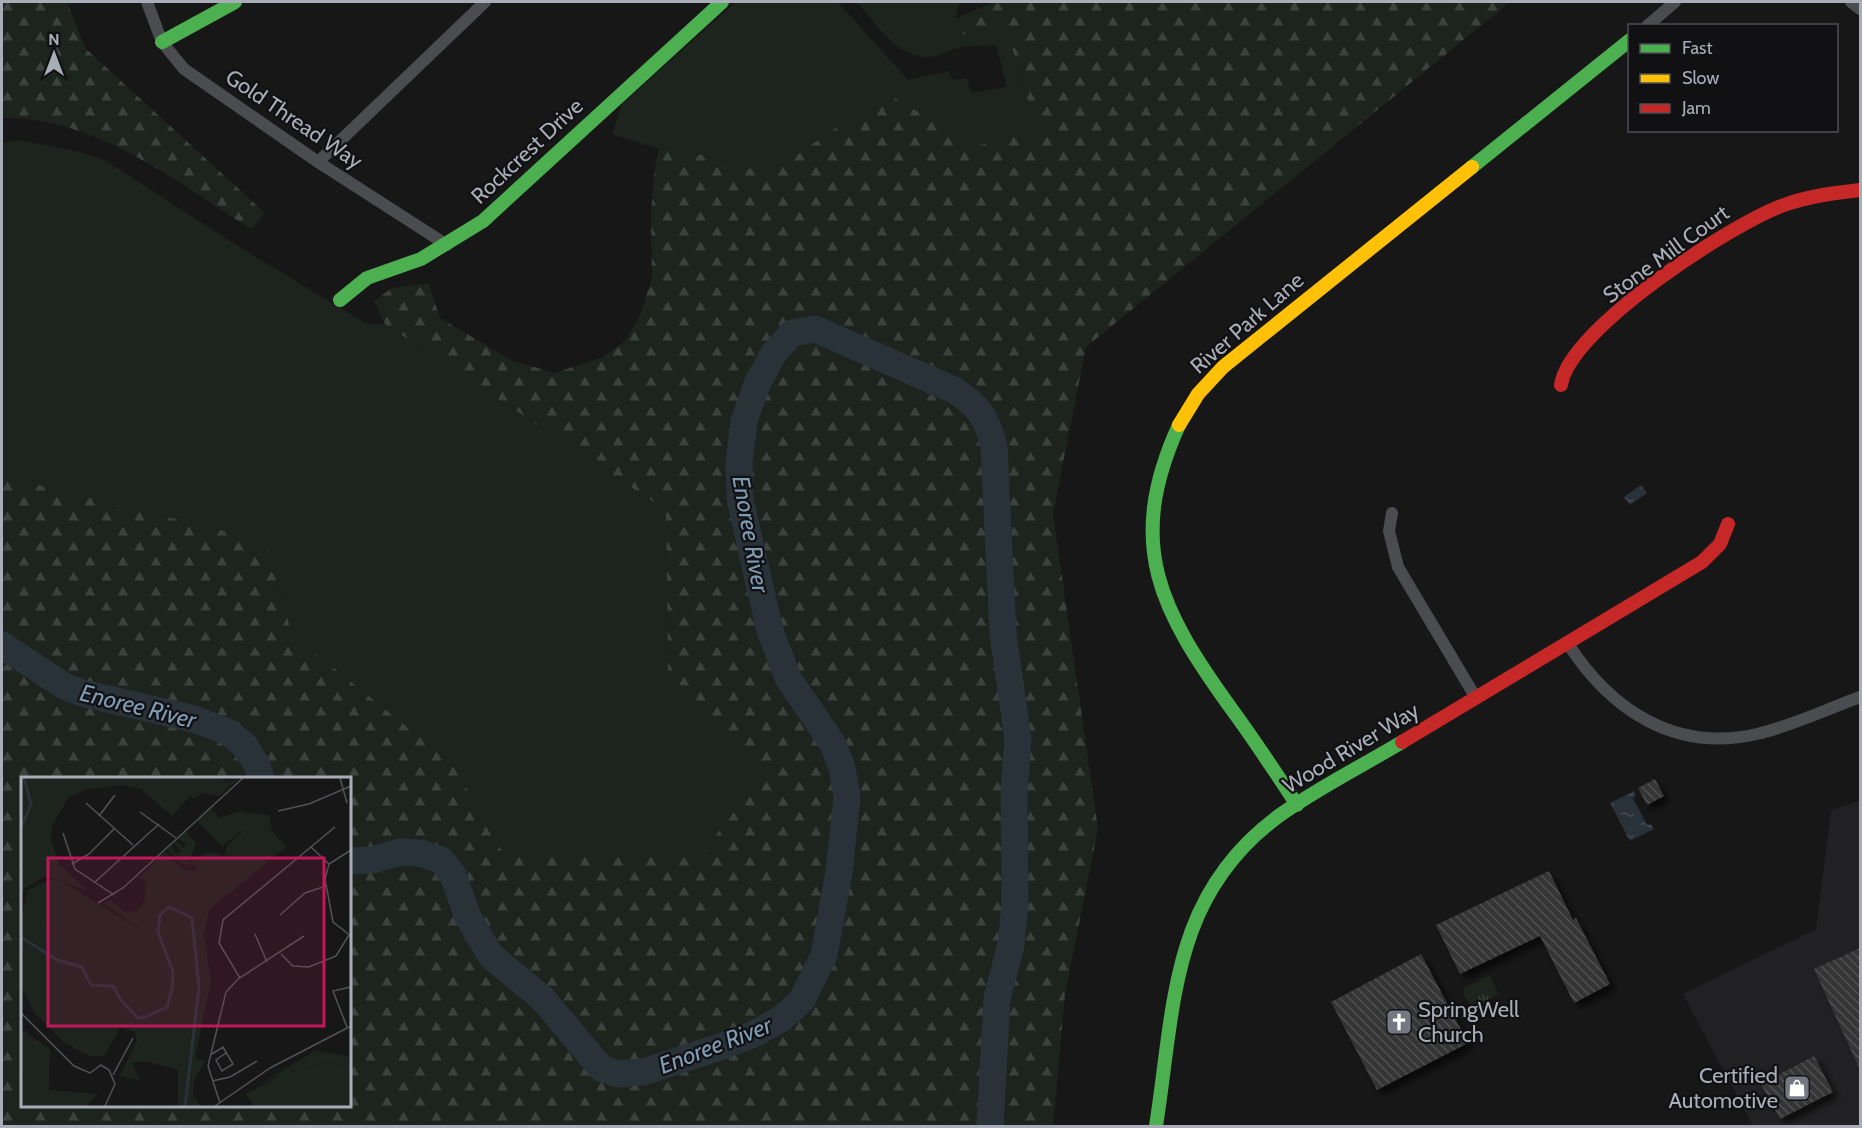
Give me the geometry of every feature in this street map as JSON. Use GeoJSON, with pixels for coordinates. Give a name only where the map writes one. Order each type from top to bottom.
{"type":"FeatureCollection","features":[{"type":"Feature","properties":{"kind":"street","name":"Gold Thread Way"},"geometry":{"type":"LineString","coordinates":[[147,2],[162,42],[184,69],[318,162],[447,245]]}},
{"type":"Feature","properties":{"kind":"street"},"geometry":{"type":"LineString","coordinates":[[162,42],[235,2]]}},
{"type":"Feature","properties":{"kind":"street"},"geometry":{"type":"LineString","coordinates":[[318,162],[485,2]]}},
{"type":"Feature","properties":{"kind":"street","name":"Rockcrest Drive"},"geometry":{"type":"LineString","coordinates":[[340,300],[367,278],[421,259],[447,245],[510,198],[722,2]]}},
{"type":"Feature","properties":{"kind":"street"},"geometry":{"type":"LineString","coordinates":[[1649,24],[1675,2]]}},
{"type":"Feature","properties":{"kind":"street"},"geometry":{"type":"LineString","coordinates":[[1851,2],[1860,9]]}},
{"type":"Feature","properties":{"kind":"street","name":"River Park Lane"},"geometry":{"type":"LineString","coordinates":[[1297,805],[1183,639],[1164,597],[1152,545],[1152,502],[1163,455],[1175,428],[1192,400],[1222,367],[1628,41]]}},
{"type":"Feature","properties":{"kind":"street","name":"Stone Mill Court"},"geometry":{"type":"LineString","coordinates":[[1562,385],[1562,373],[1577,350],[1590,336],[1699,251],[1730,231],[1785,205],[1816,196],[1860,190]]}},
{"type":"Feature","properties":{"kind":"street"},"geometry":{"type":"LineString","coordinates":[[1392,513],[1389,531],[1398,567],[1476,698]]}},
{"type":"Feature","properties":{"kind":"street","name":"Wood River Way"},"geometry":{"type":"LineString","coordinates":[[1156,1126],[1177,977],[1196,911],[1208,889],[1234,855],[1262,828],[1297,805],[1702,562],[1720,544],[1728,524]]}},
{"type":"Feature","properties":{"kind":"street"},"geometry":{"type":"LineString","coordinates":[[1568,644],[1585,671],[1629,712],[1650,723],[1691,736],[1731,738],[1760,734],[1860,697]]}},
{"type":"Feature","properties":{"kind":"shaded area"},"geometry":{"type":"Polygon","coordinates":[[[1860,801],[1860,1126],[1753,1126],[1683,994],[1816,929],[1831,810],[1860,801]]]}},
{"type":"Feature","properties":{"kind":"green space"},"geometry":{"type":"Polygon","coordinates":[[[2,2],[67,2],[85,48],[265,213],[251,229],[164,172],[101,140],[69,128],[36,120],[2,118],[2,2]]]}},
{"type":"Feature","properties":{"kind":"green space"},"geometry":{"type":"Polygon","coordinates":[[[736,2],[838,2],[908,80],[949,71],[952,80],[967,78],[971,93],[1007,87],[996,45],[959,48],[932,57],[913,55],[894,44],[857,2],[960,2],[955,19],[1006,27],[1037,132],[976,147],[886,93],[769,174],[677,148],[659,149],[612,134],[622,104],[736,2]]]}},
{"type":"Feature","properties":{"kind":"green space"},"geometry":{"type":"Polygon","coordinates":[[[994,2],[1510,2],[1086,347],[1053,514],[1098,829],[1065,994],[1053,1126],[5,1126],[2,1123],[2,476],[265,541],[292,634],[453,764],[503,853],[698,858],[768,768],[668,673],[666,510],[385,324],[374,301],[392,288],[428,283],[440,318],[513,361],[555,373],[603,357],[626,340],[641,313],[652,278],[651,212],[659,149],[677,148],[769,174],[886,93],[976,146],[1037,132],[1006,27],[954,36],[955,19],[994,2]]]}},
{"type":"Feature","properties":{"kind":"green space"},"geometry":{"type":"Polygon","coordinates":[[[19,140],[76,151],[106,161],[241,248],[367,324],[385,324],[666,510],[668,673],[769,768],[698,859],[503,853],[453,764],[292,634],[265,541],[2,476],[2,143],[19,140]]]}},
{"type":"Feature","properties":{"kind":"green space"},"geometry":{"type":"Polygon","coordinates":[[[1490,975],[1498,994],[1477,1007],[1472,1007],[1464,995],[1464,988],[1490,975]]]}},
{"type":"Feature","properties":{"kind":"water"},"geometry":{"type":"Polygon","coordinates":[[[1641,485],[1647,493],[1630,505],[1624,497],[1641,485]]]}},
{"type":"Feature","properties":{"kind":"water"},"geometry":{"type":"Polygon","coordinates":[[[1634,791],[1636,796],[1633,798],[1647,825],[1651,824],[1654,829],[1630,841],[1610,803],[1634,791]]]}},
{"type":"Feature","properties":{"kind":"building"},"geometry":{"type":"Polygon","coordinates":[[[1655,779],[1664,796],[1647,805],[1638,788],[1655,779]]]}},
{"type":"Feature","properties":{"kind":"building"},"geometry":{"type":"Polygon","coordinates":[[[1549,871],[1573,920],[1576,918],[1610,984],[1574,1003],[1540,936],[1460,974],[1436,925],[1549,871]]]}},
{"type":"Feature","properties":{"kind":"building"},"geometry":{"type":"Polygon","coordinates":[[[1860,948],[1860,1070],[1814,969],[1860,948]]]}},
{"type":"Feature","properties":{"kind":"building","name":"SpringWell Church"},"geometry":{"type":"Polygon","coordinates":[[[1421,954],[1468,1043],[1377,1090],[1331,1002],[1421,954]]]}},
{"type":"Feature","properties":{"kind":"building","name":"Certified Automotive"},"geometry":{"type":"Polygon","coordinates":[[[1814,1056],[1833,1092],[1780,1119],[1761,1084],[1814,1056]]]}},
{"type":"Feature","properties":{"kind":"waterway","name":"Enoree River"},"geometry":{"type":"LineString","coordinates":[[351,861],[372,860],[400,852],[421,853],[441,860],[453,875],[468,917],[491,956],[542,998],[601,1068],[618,1074],[643,1072],[754,1034],[781,1019],[802,1000],[824,955],[839,872],[847,797],[842,768],[834,746],[788,678],[770,631],[740,499],[739,463],[744,421],[758,382],[774,353],[792,333],[815,329],[954,390],[976,407],[981,414],[994,447],[1003,634],[1018,739],[1014,791],[1015,904],[1011,945],[997,998],[990,1126]]}},
{"type":"Feature","properties":{"kind":"waterway","name":"Enoree River"},"geometry":{"type":"LineString","coordinates":[[2,645],[64,686],[82,693],[194,719],[228,732],[244,745],[257,765],[261,777]]}},
{"type":"Feature","properties":{"kind":"traffic: fast"},"geometry":{"type":"LineString","coordinates":[[162,42],[235,2]]}},
{"type":"Feature","properties":{"kind":"traffic: fast"},"geometry":{"type":"LineString","coordinates":[[340,300],[367,278],[421,259],[483,221],[722,2]]}},
{"type":"Feature","properties":{"kind":"traffic: fast"},"geometry":{"type":"LineString","coordinates":[[1472,167],[1628,42]]}},
{"type":"Feature","properties":{"kind":"traffic: fast"},"geometry":{"type":"LineString","coordinates":[[1179,425],[1163,468],[1154,507],[1153,542],[1158,576],[1186,641],[1297,805]]}},
{"type":"Feature","properties":{"kind":"traffic: fast"},"geometry":{"type":"LineString","coordinates":[[1156,1126],[1168,1038],[1184,955],[1197,917],[1217,880],[1244,846],[1280,815],[1402,742]]}},
{"type":"Feature","properties":{"kind":"traffic: slow"},"geometry":{"type":"LineString","coordinates":[[1179,425],[1198,394],[1223,367],[1472,167]]}},
{"type":"Feature","properties":{"kind":"traffic: jam"},"geometry":{"type":"LineString","coordinates":[[1561,385],[1571,362],[1592,336],[1621,308],[1692,256],[1728,233],[1784,205],[1812,197],[1860,190]]}},
{"type":"Feature","properties":{"kind":"traffic: jam"},"geometry":{"type":"LineString","coordinates":[[1402,742],[1702,562],[1720,544],[1728,524]]}},
{"type":"Feature","properties":{"kind":"place","name":"SpringWell Church"},"geometry":{"type":"Point","coordinates":[1399,1022]}},
{"type":"Feature","properties":{"kind":"place","name":"Certified Automotive"},"geometry":{"type":"Point","coordinates":[1797,1088]}}]}
